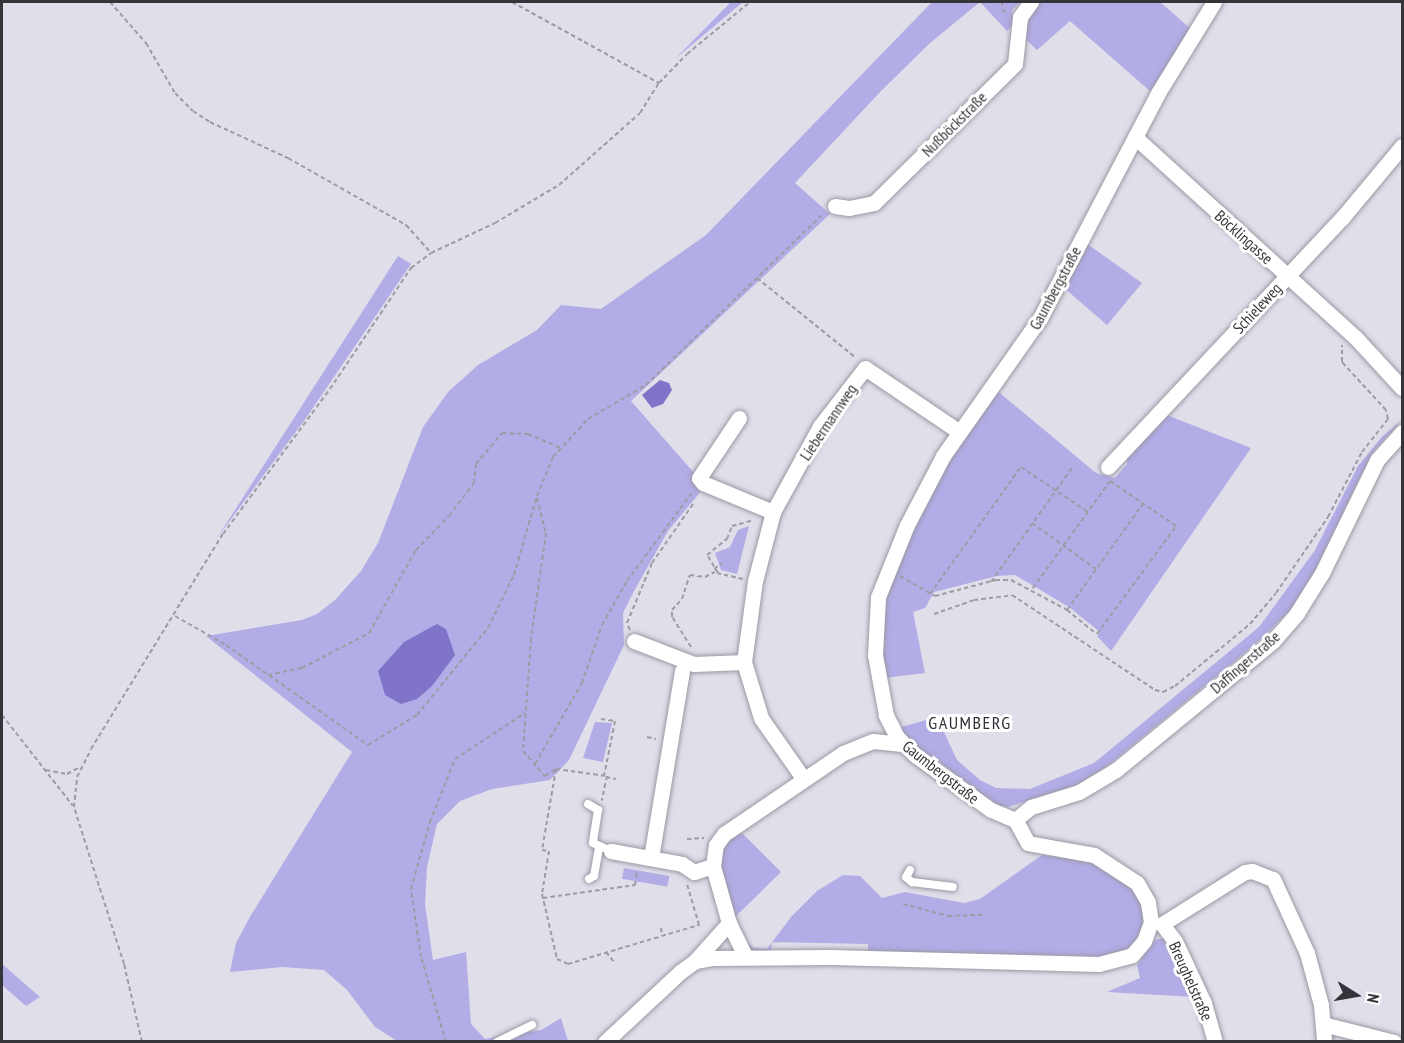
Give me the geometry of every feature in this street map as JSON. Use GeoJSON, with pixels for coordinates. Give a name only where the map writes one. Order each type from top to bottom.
{"type":"FeatureCollection","features":[{"type":"Feature","properties":{"kind":"street","name":"Nußböckstraße"},"geometry":{"type":"LineString","coordinates":[[835,206],[849,208],[874,203],[1016,64],[1020,16],[1031,2]]}},
{"type":"Feature","properties":{"kind":"street","name":"Gaumbergstraße"},"geometry":{"type":"LineString","coordinates":[[1015,820],[991,810],[902,744],[886,715],[875,655],[878,597],[911,515],[958,431],[1040,318],[1135,137],[1214,2]]}},
{"type":"Feature","properties":{"kind":"street","name":"Böcklingasse"},"geometry":{"type":"LineString","coordinates":[[1135,137],[1352,334],[1402,388]]}},
{"type":"Feature","properties":{"kind":"street","name":"Schieleweg"},"geometry":{"type":"LineString","coordinates":[[1108,466],[1287,276],[1402,146]]}},
{"type":"Feature","properties":{"kind":"street","name":"Liebermannweg"},"geometry":{"type":"LineString","coordinates":[[803,778],[761,718],[744,662],[755,581],[771,517],[820,426],[865,368],[958,431]]}},
{"type":"Feature","properties":{"kind":"street"},"geometry":{"type":"LineString","coordinates":[[739,418],[700,472],[702,483],[771,517]]}},
{"type":"Feature","properties":{"kind":"street","name":"Daffingerstraße"},"geometry":{"type":"LineString","coordinates":[[1015,820],[1031,807],[1079,792],[1116,770],[1273,641],[1309,595],[1377,460],[1402,432]]}},
{"type":"Feature","properties":{"kind":"street"},"geometry":{"type":"LineString","coordinates":[[634,641],[688,668],[744,662]]}},
{"type":"Feature","properties":{"kind":"street"},"geometry":{"type":"LineString","coordinates":[[645,862],[688,668]]}},
{"type":"Feature","properties":{"kind":"street"},"geometry":{"type":"LineString","coordinates":[[873,741],[886,715]]}},
{"type":"Feature","properties":{"kind":"street"},"geometry":{"type":"LineString","coordinates":[[745,956],[729,923],[713,866],[716,845],[724,834],[803,778],[843,753],[873,741],[902,744]]}},
{"type":"Feature","properties":{"kind":"street"},"geometry":{"type":"LineString","coordinates":[[1015,820],[1028,843],[1083,851],[1127,875],[1149,902],[1156,923]]}},
{"type":"Feature","properties":{"kind":"street"},"geometry":{"type":"LineString","coordinates":[[605,850],[645,862],[688,865],[694,872],[713,866]]}},
{"type":"Feature","properties":{"kind":"street"},"geometry":{"type":"LineString","coordinates":[[695,961],[745,956],[1113,963],[1139,948],[1156,923],[1245,872],[1269,876],[1284,896],[1307,953],[1323,1024],[1324,1041]]}},
{"type":"Feature","properties":{"kind":"street"},"geometry":{"type":"LineString","coordinates":[[606,1041],[695,961],[729,923]]}},
{"type":"Feature","properties":{"kind":"street","name":"Breughelstraße"},"geometry":{"type":"LineString","coordinates":[[1156,923],[1175,941],[1204,1003],[1215,1041]]}},
{"type":"Feature","properties":{"kind":"street"},"geometry":{"type":"LineString","coordinates":[[1323,1024],[1394,1041]]}},
{"type":"Feature","properties":{"kind":"lane"},"geometry":{"type":"LineString","coordinates":[[588,804],[598,807],[593,843],[605,850],[594,876],[589,879]]}},
{"type":"Feature","properties":{"kind":"lane"},"geometry":{"type":"LineString","coordinates":[[910,870],[906,877],[912,882],[953,887]]}},
{"type":"Feature","properties":{"kind":"lane"},"geometry":{"type":"LineString","coordinates":[[497,1041],[532,1024]]}},
{"type":"Feature","properties":{"kind":"path"},"geometry":{"type":"LineString","coordinates":[[110,2],[146,43],[175,93],[193,111],[288,158],[406,225],[430,253]]}},
{"type":"Feature","properties":{"kind":"path"},"geometry":{"type":"LineString","coordinates":[[512,2],[659,83]]}},
{"type":"Feature","properties":{"kind":"path"},"geometry":{"type":"LineString","coordinates":[[142,1041],[124,964],[74,807],[82,765],[223,534],[330,389],[411,268],[430,253],[495,223],[560,185],[640,112],[659,83],[687,54],[750,2]]}},
{"type":"Feature","properties":{"kind":"path"},"geometry":{"type":"LineString","coordinates":[[1002,2],[1004,12],[1014,10]]}},
{"type":"Feature","properties":{"kind":"path"},"geometry":{"type":"LineString","coordinates":[[175,616],[268,675],[368,745],[417,715],[488,628],[514,575],[537,496],[553,457],[588,419],[646,385],[835,206]]}},
{"type":"Feature","properties":{"kind":"path"},"geometry":{"type":"LineString","coordinates":[[757,278],[865,368]]}},
{"type":"Feature","properties":{"kind":"path"},"geometry":{"type":"LineString","coordinates":[[934,614],[974,600],[1012,595],[1155,690],[1163,692],[1175,686],[1250,624],[1276,593],[1328,517],[1362,452],[1388,419],[1386,410],[1342,362],[1339,350],[1352,334]]}},
{"type":"Feature","properties":{"kind":"path"},"geometry":{"type":"LineString","coordinates":[[268,675],[302,668],[369,633],[416,550],[468,492],[474,483],[476,464],[502,433],[528,434],[561,448]]}},
{"type":"Feature","properties":{"kind":"path"},"geometry":{"type":"LineString","coordinates":[[991,582],[1074,465]]}},
{"type":"Feature","properties":{"kind":"path"},"geometry":{"type":"LineString","coordinates":[[930,594],[1022,468],[1088,512]]}},
{"type":"Feature","properties":{"kind":"path"},"geometry":{"type":"LineString","coordinates":[[915,585],[930,594],[940,596],[991,582],[1011,580],[1032,589],[1067,610],[1097,634],[1176,526],[1110,481],[1032,589]]}},
{"type":"Feature","properties":{"kind":"path"},"geometry":{"type":"LineString","coordinates":[[535,765],[582,683],[602,625],[627,581],[682,501],[702,483]]}},
{"type":"Feature","properties":{"kind":"path"},"geometry":{"type":"LineString","coordinates":[[537,496],[546,533],[525,713],[523,752],[545,776],[556,769],[615,779]]}},
{"type":"Feature","properties":{"kind":"path"},"geometry":{"type":"LineString","coordinates":[[634,641],[627,623],[635,597],[652,562],[693,504]]}},
{"type":"Feature","properties":{"kind":"path"},"geometry":{"type":"LineString","coordinates":[[1067,610],[1143,504]]}},
{"type":"Feature","properties":{"kind":"path"},"geometry":{"type":"LineString","coordinates":[[715,570],[707,552],[727,539],[732,526],[771,517]]}},
{"type":"Feature","properties":{"kind":"path"},"geometry":{"type":"LineString","coordinates":[[1032,523],[1095,569]]}},
{"type":"Feature","properties":{"kind":"path"},"geometry":{"type":"LineString","coordinates":[[688,668],[698,653],[671,614],[682,599],[690,575],[705,577],[722,563]]}},
{"type":"Feature","properties":{"kind":"path"},"geometry":{"type":"LineString","coordinates":[[715,570],[755,581]]}},
{"type":"Feature","properties":{"kind":"path"},"geometry":{"type":"LineString","coordinates":[[446,1041],[422,957],[411,889],[430,822],[455,759],[525,713]]}},
{"type":"Feature","properties":{"kind":"path"},"geometry":{"type":"LineString","coordinates":[[2,715],[46,770],[66,801],[74,807]]}},
{"type":"Feature","properties":{"kind":"path"},"geometry":{"type":"LineString","coordinates":[[598,807],[615,721],[600,718]]}},
{"type":"Feature","properties":{"kind":"path"},"geometry":{"type":"LineString","coordinates":[[46,770],[67,774],[82,765]]}},
{"type":"Feature","properties":{"kind":"path"},"geometry":{"type":"LineString","coordinates":[[556,769],[542,850],[549,851],[542,898],[557,959],[568,964],[699,925],[684,874]]}},
{"type":"Feature","properties":{"kind":"path"},"geometry":{"type":"LineString","coordinates":[[687,839],[702,839]]}},
{"type":"Feature","properties":{"kind":"path"},"geometry":{"type":"LineString","coordinates":[[542,898],[635,885],[638,871],[632,870],[633,866],[645,862]]}},
{"type":"Feature","properties":{"kind":"path"},"geometry":{"type":"LineString","coordinates":[[903,904],[948,916],[983,915]]}},
{"type":"Feature","properties":{"kind":"path"},"geometry":{"type":"LineString","coordinates":[[661,928],[663,935]]}},
{"type":"Feature","properties":{"kind":"path"},"geometry":{"type":"LineString","coordinates":[[607,944],[615,963]]}},
{"type":"Feature","properties":{"kind":"shaded area"},"geometry":{"type":"Polygon","coordinates":[[[731,2],[743,2],[675,59],[731,2]]]}},
{"type":"Feature","properties":{"kind":"shaded area"},"geometry":{"type":"Polygon","coordinates":[[[932,2],[980,2],[930,43],[881,91],[795,183],[830,214],[631,401],[695,474],[702,490],[668,531],[623,613],[624,645],[569,760],[550,780],[492,789],[460,801],[437,824],[427,867],[425,904],[433,960],[466,952],[471,1024],[485,1039],[541,1030],[561,1018],[568,1041],[397,1041],[375,1027],[347,990],[324,970],[282,967],[230,972],[236,943],[251,915],[352,752],[206,636],[302,620],[317,614],[335,600],[361,571],[378,543],[423,427],[448,392],[478,365],[537,330],[561,305],[601,309],[706,235],[932,2]]]}},
{"type":"Feature","properties":{"kind":"shaded area"},"geometry":{"type":"Polygon","coordinates":[[[980,2],[1020,2],[1012,10],[1013,25],[1007,31],[980,2]]]}},
{"type":"Feature","properties":{"kind":"shaded area"},"geometry":{"type":"Polygon","coordinates":[[[1037,2],[1160,2],[1191,29],[1151,92],[1070,21],[1037,50],[1024,38],[1025,18],[1037,2]]]}},
{"type":"Feature","properties":{"kind":"shaded area"},"geometry":{"type":"Polygon","coordinates":[[[1086,243],[1142,283],[1107,325],[1063,287],[1086,243]]]}},
{"type":"Feature","properties":{"kind":"shaded area"},"geometry":{"type":"Polygon","coordinates":[[[398,256],[411,264],[306,418],[217,538],[398,256]]]}},
{"type":"Feature","properties":{"kind":"shaded area"},"geometry":{"type":"Polygon","coordinates":[[[660,380],[669,383],[672,390],[663,404],[652,408],[642,395],[660,380]]]}},
{"type":"Feature","properties":{"kind":"shaded area"},"geometry":{"type":"Polygon","coordinates":[[[996,390],[1096,473],[1115,478],[1127,464],[1127,455],[1164,414],[1251,448],[1111,651],[1097,636],[1100,632],[1069,607],[1015,575],[997,576],[934,592],[925,608],[913,612],[925,673],[884,678],[881,653],[884,597],[894,569],[938,476],[996,390]]]}},
{"type":"Feature","properties":{"kind":"shaded area"},"geometry":{"type":"Polygon","coordinates":[[[1402,420],[1372,453],[1313,575],[1289,611],[1261,639],[1111,763],[1079,784],[1008,807],[997,805],[933,757],[925,756],[898,728],[937,717],[957,760],[980,780],[996,788],[1030,789],[1094,763],[1259,627],[1315,550],[1358,466],[1382,437],[1402,420]]]}},
{"type":"Feature","properties":{"kind":"shaded area"},"geometry":{"type":"Polygon","coordinates":[[[749,526],[737,574],[721,570],[715,553],[730,547],[738,530],[749,526]]]}},
{"type":"Feature","properties":{"kind":"shaded area"},"geometry":{"type":"Polygon","coordinates":[[[437,624],[446,629],[455,655],[432,686],[417,699],[401,704],[385,695],[378,671],[404,642],[437,624]]]}},
{"type":"Feature","properties":{"kind":"shaded area"},"geometry":{"type":"Polygon","coordinates":[[[595,722],[612,723],[603,762],[583,758],[595,722]]]}},
{"type":"Feature","properties":{"kind":"shaded area"},"geometry":{"type":"Polygon","coordinates":[[[734,834],[743,834],[781,872],[735,917],[720,873],[721,849],[734,834]]]}},
{"type":"Feature","properties":{"kind":"shaded area"},"geometry":{"type":"Polygon","coordinates":[[[1042,855],[1093,861],[1130,885],[1141,899],[1146,915],[1144,929],[1129,949],[1096,959],[868,953],[868,944],[772,942],[791,917],[817,891],[843,875],[860,876],[882,898],[905,892],[964,903],[980,899],[1042,855]]]}},
{"type":"Feature","properties":{"kind":"shaded area"},"geometry":{"type":"Polygon","coordinates":[[[624,868],[669,876],[667,887],[622,879],[624,868]]]}},
{"type":"Feature","properties":{"kind":"shaded area"},"geometry":{"type":"Polygon","coordinates":[[[1163,938],[1194,997],[1107,992],[1140,978],[1137,965],[1155,940],[1163,938]]]}},
{"type":"Feature","properties":{"kind":"shaded area"},"geometry":{"type":"Polygon","coordinates":[[[744,940],[754,948],[767,949],[772,942],[771,953],[751,950],[744,940]]]}},
{"type":"Feature","properties":{"kind":"shaded area"},"geometry":{"type":"Polygon","coordinates":[[[2,964],[40,997],[26,1006],[2,985],[2,964]]]}},
{"type":"Feature","properties":{"kind":"district","name":"GAUMBERG"},"geometry":{"type":"Point","coordinates":[970,723]}}]}
